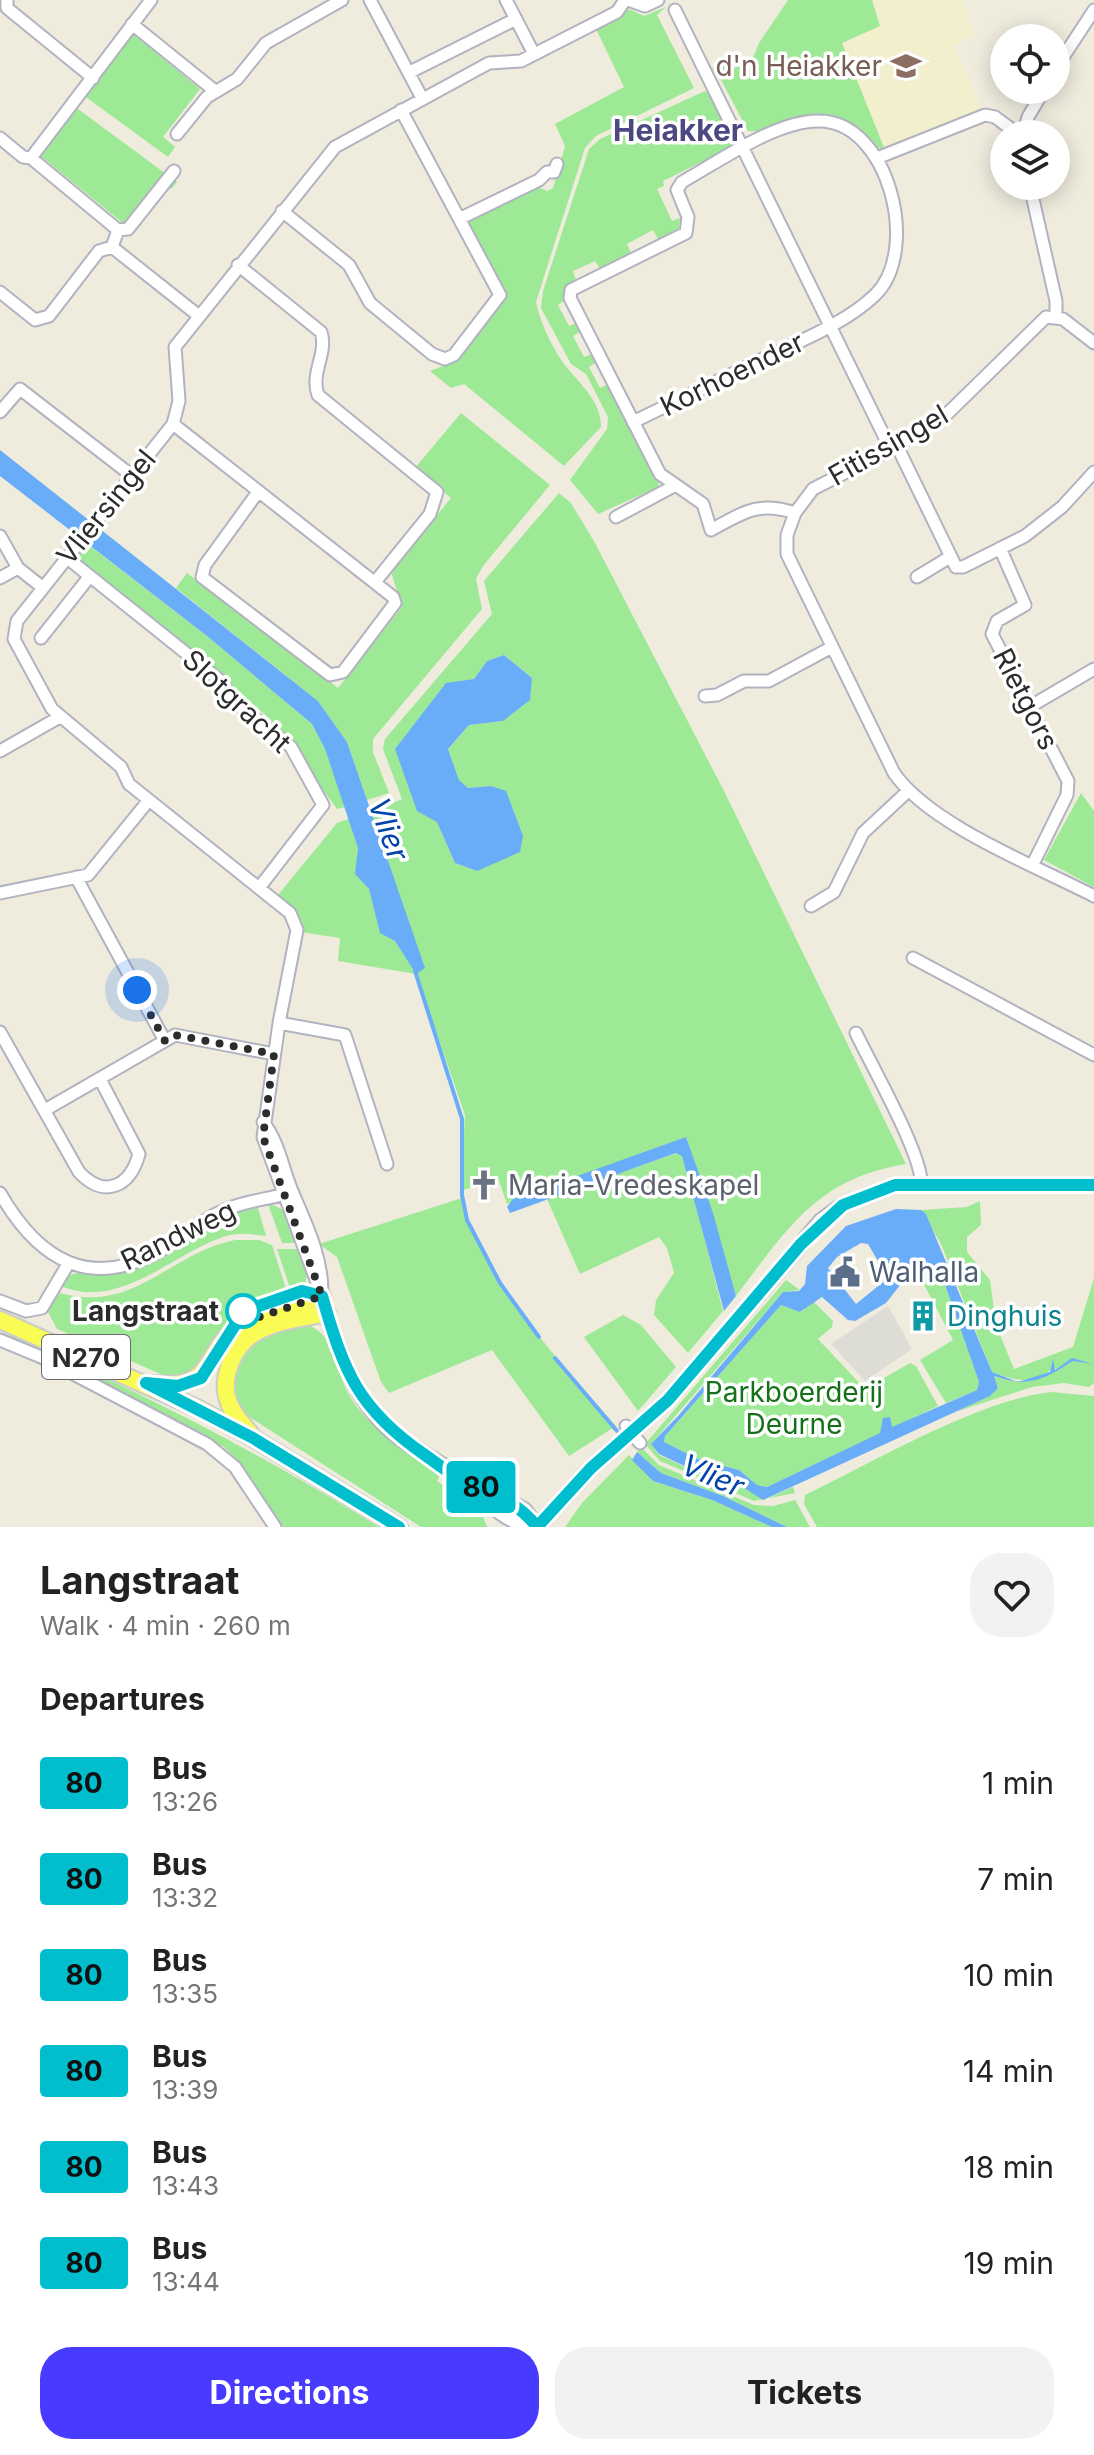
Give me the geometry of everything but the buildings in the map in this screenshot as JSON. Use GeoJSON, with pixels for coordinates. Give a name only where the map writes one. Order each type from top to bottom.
{"type":"FeatureCollection","features":[{"type":"Feature","properties":{"kind":"main road","name":"N270"},"geometry":{"type":"LineString","coordinates":[[146,1383],[178,1386],[201,1378],[221,1345],[239,1326],[322,1296]]}},
{"type":"Feature","properties":{"kind":"main road","name":"N270"},"geometry":{"type":"LineString","coordinates":[[253,1438],[227,1401],[226,1380],[236,1353],[242,1343],[257,1332],[327,1313]]}},
{"type":"Feature","properties":{"kind":"main road","name":"N270"},"geometry":{"type":"LineString","coordinates":[[0,1320],[146,1383],[253,1438],[399,1527]]}},
{"type":"Feature","properties":{"kind":"street"},"geometry":{"type":"LineString","coordinates":[[7,0],[7,8],[93,78]]}},
{"type":"Feature","properties":{"kind":"street"},"geometry":{"type":"LineString","coordinates":[[31,158],[151,0]]}},
{"type":"Feature","properties":{"kind":"street"},"geometry":{"type":"LineString","coordinates":[[177,134],[215,91],[237,79],[266,43],[342,0]]}},
{"type":"Feature","properties":{"kind":"street"},"geometry":{"type":"LineString","coordinates":[[370,0],[422,98]]}},
{"type":"Feature","properties":{"kind":"street"},"geometry":{"type":"LineString","coordinates":[[506,0],[534,54]]}},
{"type":"Feature","properties":{"kind":"street"},"geometry":{"type":"LineString","coordinates":[[626,0],[645,6],[658,0]]}},
{"type":"Feature","properties":{"kind":"street","name":"Vliersingel"},"geometry":{"type":"LineString","coordinates":[[327,1313],[287,1193],[272,1133],[263,1121],[297,930],[290,913],[129,784],[121,767],[58,718],[14,639],[17,621],[173,424],[179,401],[175,347],[335,147],[489,63],[512,63],[534,54],[617,12],[626,0]]}},
{"type":"Feature","properties":{"kind":"street","name":"Korhoender"},"geometry":{"type":"LineString","coordinates":[[675,10],[831,326],[894,448],[932,513],[950,557]]}},
{"type":"Feature","properties":{"kind":"street"},"geometry":{"type":"LineString","coordinates":[[1070,44],[1094,10]]}},
{"type":"Feature","properties":{"kind":"street"},"geometry":{"type":"LineString","coordinates":[[410,72],[516,19]]}},
{"type":"Feature","properties":{"kind":"street"},"geometry":{"type":"LineString","coordinates":[[132,24],[215,91]]}},
{"type":"Feature","properties":{"kind":"street"},"geometry":{"type":"LineString","coordinates":[[282,211],[349,265],[370,303],[432,354],[445,359],[454,355],[500,295],[401,110]]}},
{"type":"Feature","properties":{"kind":"street"},"geometry":{"type":"LineString","coordinates":[[877,158],[985,115],[999,120]]}},
{"type":"Feature","properties":{"kind":"street","name":"Korhoender"},"geometry":{"type":"LineString","coordinates":[[633,422],[831,326],[874,296],[890,277],[897,255],[899,223],[877,158],[842,128],[818,120],[787,128],[682,182],[677,190],[688,217],[686,233],[571,290],[570,298],[633,422],[660,474],[703,504],[711,530],[749,510],[772,506],[795,513]]}},
{"type":"Feature","properties":{"kind":"street"},"geometry":{"type":"LineString","coordinates":[[0,138],[23,157],[31,158],[118,230],[128,229],[174,171]]}},
{"type":"Feature","properties":{"kind":"street"},"geometry":{"type":"LineString","coordinates":[[461,218],[539,180],[547,172],[554,172],[557,164]]}},
{"type":"Feature","properties":{"kind":"street"},"geometry":{"type":"LineString","coordinates":[[1033,200],[1056,301],[1056,317],[1094,343]]}},
{"type":"Feature","properties":{"kind":"street"},"geometry":{"type":"LineString","coordinates":[[112,247],[118,230]]}},
{"type":"Feature","properties":{"kind":"street"},"geometry":{"type":"LineString","coordinates":[[0,292],[35,320],[49,316],[99,251],[112,247]]}},
{"type":"Feature","properties":{"kind":"street"},"geometry":{"type":"LineString","coordinates":[[112,247],[199,316]]}},
{"type":"Feature","properties":{"kind":"street"},"geometry":{"type":"LineString","coordinates":[[238,265],[321,332],[323,340],[313,383],[318,395],[437,492],[430,514],[375,582]]}},
{"type":"Feature","properties":{"kind":"street","name":"Fitissingel"},"geometry":{"type":"LineString","coordinates":[[1056,317],[1039,323],[976,390],[947,414],[894,448],[826,479],[813,489],[795,513],[787,535],[787,554],[894,773],[907,792],[938,815],[1094,896]]}},
{"type":"Feature","properties":{"kind":"street"},"geometry":{"type":"LineString","coordinates":[[0,412],[20,389],[131,475]]}},
{"type":"Feature","properties":{"kind":"street"},"geometry":{"type":"LineString","coordinates":[[173,424],[393,597],[395,603],[343,672],[330,675],[202,577],[205,565],[258,492]]}},
{"type":"Feature","properties":{"kind":"street"},"geometry":{"type":"LineString","coordinates":[[917,577],[950,557],[956,567],[963,567],[1025,536],[1062,507],[1094,472]]}},
{"type":"Feature","properties":{"kind":"street"},"geometry":{"type":"LineString","coordinates":[[616,517],[674,486]]}},
{"type":"Feature","properties":{"kind":"street"},"geometry":{"type":"LineString","coordinates":[[0,536],[18,568],[42,587]]}},
{"type":"Feature","properties":{"kind":"street","name":"Rietgors"},"geometry":{"type":"LineString","coordinates":[[1000,548],[1025,605],[997,621],[992,634],[1068,781],[1067,795],[1033,864]]}},
{"type":"Feature","properties":{"kind":"street","name":"Slotgracht"},"geometry":{"type":"LineString","coordinates":[[66,557],[222,682],[232,700],[291,747],[323,805],[259,888]]}},
{"type":"Feature","properties":{"kind":"street"},"geometry":{"type":"LineString","coordinates":[[0,578],[18,568]]}},
{"type":"Feature","properties":{"kind":"street"},"geometry":{"type":"LineString","coordinates":[[41,638],[90,576]]}},
{"type":"Feature","properties":{"kind":"street"},"geometry":{"type":"LineString","coordinates":[[705,696],[717,695],[744,681],[769,681],[832,647]]}},
{"type":"Feature","properties":{"kind":"street"},"geometry":{"type":"LineString","coordinates":[[1031,706],[1094,669]]}},
{"type":"Feature","properties":{"kind":"street"},"geometry":{"type":"LineString","coordinates":[[0,751],[58,718]]}},
{"type":"Feature","properties":{"kind":"street"},"geometry":{"type":"LineString","coordinates":[[811,906],[834,892],[863,833],[907,792]]}},
{"type":"Feature","properties":{"kind":"street"},"geometry":{"type":"LineString","coordinates":[[0,893],[88,875],[149,800]]}},
{"type":"Feature","properties":{"kind":"street"},"geometry":{"type":"LineString","coordinates":[[76,877],[165,1041]]}},
{"type":"Feature","properties":{"kind":"street"},"geometry":{"type":"LineString","coordinates":[[913,958],[1094,1055]]}},
{"type":"Feature","properties":{"kind":"street"},"geometry":{"type":"LineString","coordinates":[[279,1023],[345,1035],[387,1164]]}},
{"type":"Feature","properties":{"kind":"street"},"geometry":{"type":"LineString","coordinates":[[0,1032],[79,1172],[103,1189],[115,1188],[130,1177],[139,1154],[100,1079]]}},
{"type":"Feature","properties":{"kind":"street"},"geometry":{"type":"LineString","coordinates":[[856,1033],[905,1133],[922,1175],[921,1185]]}},
{"type":"Feature","properties":{"kind":"street"},"geometry":{"type":"LineString","coordinates":[[45,1110],[175,1035],[274,1054]]}},
{"type":"Feature","properties":{"kind":"street"},"geometry":{"type":"LineString","coordinates":[[327,1313],[349,1375],[364,1403],[398,1436],[466,1482],[517,1525],[537,1527],[591,1468],[654,1415],[685,1371],[784,1270],[821,1221],[843,1205],[895,1185],[1094,1185]]}},
{"type":"Feature","properties":{"kind":"street","name":"Randweg"},"geometry":{"type":"LineString","coordinates":[[0,1193],[30,1238],[51,1256],[68,1264],[93,1268],[122,1267],[166,1247],[219,1212],[287,1193]]}},
{"type":"Feature","properties":{"kind":"street"},"geometry":{"type":"LineString","coordinates":[[0,1301],[26,1311],[42,1308],[68,1264]]}},
{"type":"Feature","properties":{"kind":"street"},"geometry":{"type":"LineString","coordinates":[[0,1340],[41,1357],[207,1444],[235,1467],[275,1527]]}},
{"type":"Feature","properties":{"kind":"shaded area","name":"d'n Heiakker"},"geometry":{"type":"Polygon","coordinates":[[[872,0],[961,0],[975,34],[954,46],[982,109],[885,150],[842,43],[879,26],[872,0]]]}},
{"type":"Feature","properties":{"kind":"shaded area"},"geometry":{"type":"Polygon","coordinates":[[[888,1306],[912,1349],[865,1381],[831,1344],[888,1306]]]}},
{"type":"Feature","properties":{"kind":"green space"},"geometry":{"type":"Polygon","coordinates":[[[788,0],[872,0],[880,26],[842,43],[885,150],[870,143],[843,122],[827,116],[816,115],[768,129],[748,131],[719,76],[715,77],[711,69],[729,58],[734,68],[752,60],[759,43],[788,0]]]}},
{"type":"Feature","properties":{"kind":"green space"},"geometry":{"type":"Polygon","coordinates":[[[624,7],[644,16],[666,7],[657,15],[694,88],[596,136],[585,148],[536,302],[554,348],[593,400],[600,417],[601,427],[564,466],[464,384],[451,388],[430,371],[454,362],[504,296],[466,223],[538,187],[547,191],[553,188],[565,146],[555,124],[624,87],[596,29],[616,19],[624,7]]]}},
{"type":"Feature","properties":{"kind":"green space"},"geometry":{"type":"Polygon","coordinates":[[[132,33],[200,89],[163,137],[175,147],[168,157],[83,95],[132,33]]]}},
{"type":"Feature","properties":{"kind":"green space"},"geometry":{"type":"Polygon","coordinates":[[[705,91],[716,99],[733,139],[730,148],[663,181],[664,186],[657,189],[672,221],[680,218],[679,228],[658,239],[653,230],[627,244],[631,253],[600,269],[595,261],[573,271],[576,281],[558,305],[569,326],[577,323],[581,331],[573,336],[584,357],[592,354],[597,362],[589,367],[600,388],[608,384],[659,481],[658,487],[598,514],[570,480],[607,429],[608,417],[586,374],[571,364],[541,308],[543,291],[589,149],[600,139],[705,91]]]}},
{"type":"Feature","properties":{"kind":"green space"},"geometry":{"type":"Polygon","coordinates":[[[74,106],[177,182],[171,189],[161,182],[124,224],[37,153],[74,106]]]}},
{"type":"Feature","properties":{"kind":"green space"},"geometry":{"type":"Polygon","coordinates":[[[461,413],[550,485],[483,566],[476,579],[482,609],[373,739],[373,752],[389,793],[367,800],[347,742],[318,701],[176,588],[187,573],[338,688],[402,607],[391,572],[451,498],[415,468],[461,413]]]}},
{"type":"Feature","properties":{"kind":"green space"},"geometry":{"type":"Polygon","coordinates":[[[559,493],[571,503],[595,543],[724,791],[906,1164],[875,1171],[827,1194],[789,1228],[736,1296],[686,1137],[507,1204],[498,1178],[461,1191],[465,1115],[416,974],[338,961],[340,938],[300,932],[297,912],[278,895],[337,823],[349,819],[358,848],[356,874],[369,889],[377,914],[416,973],[424,968],[371,813],[402,799],[383,749],[385,739],[492,614],[484,581],[559,493]],[[504,655],[487,661],[474,679],[446,684],[437,821],[455,863],[477,871],[491,786],[468,788],[459,780],[448,749],[469,725],[503,721],[532,678],[504,655]]]}},
{"type":"Feature","properties":{"kind":"green space"},"geometry":{"type":"Polygon","coordinates":[[[86,543],[207,636],[312,724],[325,749],[345,807],[337,809],[271,720],[190,649],[83,564],[79,552],[86,543]]]}},
{"type":"Feature","properties":{"kind":"green space"},"geometry":{"type":"Polygon","coordinates":[[[1081,793],[1094,811],[1094,887],[1044,860],[1081,793]]]}},
{"type":"Feature","properties":{"kind":"green space"},"geometry":{"type":"Polygon","coordinates":[[[677,1153],[683,1156],[723,1311],[688,1353],[654,1315],[656,1300],[674,1273],[667,1248],[659,1237],[580,1274],[547,1199],[677,1153]]]}},
{"type":"Feature","properties":{"kind":"green space"},"geometry":{"type":"Polygon","coordinates":[[[462,1198],[485,1258],[504,1289],[549,1349],[616,1426],[569,1456],[492,1350],[389,1393],[381,1382],[337,1257],[319,1244],[462,1198]]]}},
{"type":"Feature","properties":{"kind":"green space"},"geometry":{"type":"Polygon","coordinates":[[[980,1201],[981,1225],[967,1237],[967,1252],[990,1280],[996,1325],[1014,1369],[1073,1347],[1094,1278],[1094,1383],[1089,1387],[1064,1383],[1032,1387],[955,1412],[990,1396],[998,1387],[993,1376],[1027,1381],[1044,1376],[1073,1361],[1093,1363],[1070,1360],[1040,1377],[1024,1380],[992,1372],[941,1244],[921,1210],[967,1207],[980,1201]]]}},
{"type":"Feature","properties":{"kind":"green space"},"geometry":{"type":"Polygon","coordinates":[[[268,1204],[286,1213],[298,1243],[282,1243],[268,1204]]]}},
{"type":"Feature","properties":{"kind":"green space"},"geometry":{"type":"Polygon","coordinates":[[[258,1208],[266,1236],[239,1234],[223,1237],[125,1286],[84,1292],[63,1287],[67,1277],[73,1274],[124,1271],[144,1266],[211,1224],[258,1208]]]}},
{"type":"Feature","properties":{"kind":"green space"},"geometry":{"type":"Polygon","coordinates":[[[235,1240],[259,1240],[272,1245],[286,1289],[232,1303],[234,1309],[198,1371],[172,1379],[57,1329],[47,1310],[60,1293],[86,1297],[131,1289],[190,1257],[235,1240]]]}},
{"type":"Feature","properties":{"kind":"green space"},"geometry":{"type":"Polygon","coordinates":[[[277,1249],[301,1249],[307,1270],[305,1287],[291,1291],[277,1249]]]}},
{"type":"Feature","properties":{"kind":"green space"},"geometry":{"type":"Polygon","coordinates":[[[936,1269],[944,1282],[979,1382],[977,1390],[946,1403],[920,1360],[953,1340],[919,1275],[936,1269]]]}},
{"type":"Feature","properties":{"kind":"green space"},"geometry":{"type":"Polygon","coordinates":[[[786,1280],[800,1290],[783,1292],[651,1444],[659,1455],[708,1477],[730,1479],[763,1499],[754,1501],[660,1461],[645,1444],[786,1280]]]}},
{"type":"Feature","properties":{"kind":"green space","name":"Parkboerderij Deurne"},"geometry":{"type":"Polygon","coordinates":[[[814,1302],[833,1321],[832,1327],[818,1339],[865,1389],[910,1363],[916,1366],[938,1406],[767,1487],[757,1485],[739,1470],[698,1459],[664,1442],[665,1436],[781,1305],[801,1312],[814,1302]]]}},
{"type":"Feature","properties":{"kind":"green space"},"geometry":{"type":"Polygon","coordinates":[[[623,1315],[641,1325],[676,1367],[638,1411],[584,1337],[623,1315]]]}},
{"type":"Feature","properties":{"kind":"green space"},"geometry":{"type":"Polygon","coordinates":[[[304,1324],[322,1334],[333,1352],[348,1393],[367,1418],[390,1439],[441,1474],[437,1481],[480,1509],[487,1527],[421,1527],[243,1413],[235,1394],[233,1378],[237,1364],[256,1343],[304,1324]]]}},
{"type":"Feature","properties":{"kind":"green space"},"geometry":{"type":"Polygon","coordinates":[[[0,1331],[193,1422],[287,1472],[379,1527],[283,1527],[240,1463],[224,1447],[0,1331]]]}},
{"type":"Feature","properties":{"kind":"green space"},"geometry":{"type":"Polygon","coordinates":[[[1051,1392],[1094,1396],[1094,1527],[817,1527],[804,1504],[805,1495],[959,1419],[1022,1397],[1051,1392]]]}},
{"type":"Feature","properties":{"kind":"green space"},"geometry":{"type":"Polygon","coordinates":[[[642,1448],[659,1465],[754,1505],[773,1506],[795,1500],[810,1527],[787,1527],[723,1496],[661,1473],[637,1452],[642,1448]]]}},
{"type":"Feature","properties":{"kind":"green space"},"geometry":{"type":"Polygon","coordinates":[[[629,1455],[653,1481],[712,1500],[772,1527],[565,1527],[582,1503],[629,1455]]]}},
{"type":"Feature","properties":{"kind":"green space"},"geometry":{"type":"Polygon","coordinates":[[[793,1487],[795,1493],[768,1498],[793,1487]]]}},
{"type":"Feature","properties":{"kind":"water"},"geometry":{"type":"Polygon","coordinates":[[[0,450],[318,701],[347,742],[425,968],[416,974],[395,941],[380,933],[369,889],[355,874],[358,848],[325,749],[312,724],[207,636],[0,476],[0,450]]]}},
{"type":"Feature","properties":{"kind":"water"},"geometry":{"type":"Polygon","coordinates":[[[504,655],[532,678],[530,700],[503,721],[469,725],[448,749],[459,780],[468,788],[491,786],[506,791],[523,836],[520,852],[477,871],[455,863],[437,822],[417,811],[395,749],[446,683],[474,679],[487,661],[504,655]]]}},
{"type":"Feature","properties":{"kind":"water"},"geometry":{"type":"Polygon","coordinates":[[[686,1137],[713,1213],[736,1296],[724,1311],[682,1156],[676,1153],[510,1213],[507,1207],[513,1199],[686,1137]]]}},
{"type":"Feature","properties":{"kind":"water"},"geometry":{"type":"Polygon","coordinates":[[[896,1209],[921,1210],[926,1214],[992,1372],[1016,1381],[994,1376],[998,1388],[990,1396],[763,1500],[730,1479],[708,1477],[659,1454],[651,1444],[783,1292],[799,1291],[805,1284],[807,1266],[846,1226],[896,1209]],[[861,1243],[837,1257],[828,1268],[856,1304],[888,1278],[868,1244],[861,1243]],[[933,1269],[901,1284],[886,1303],[855,1321],[848,1320],[822,1297],[800,1312],[781,1305],[665,1436],[664,1442],[698,1459],[739,1470],[757,1485],[767,1487],[880,1433],[883,1418],[890,1417],[892,1427],[977,1390],[979,1382],[944,1282],[933,1269]]]}},
{"type":"Feature","properties":{"kind":"water"},"geometry":{"type":"Polygon","coordinates":[[[1072,1358],[1093,1364],[1073,1361],[1044,1377],[1020,1381],[1050,1372],[1053,1359],[1055,1370],[1072,1358]]]}},
{"type":"Feature","properties":{"kind":"water"},"geometry":{"type":"Polygon","coordinates":[[[637,1452],[661,1473],[723,1496],[787,1527],[772,1527],[712,1500],[653,1481],[632,1460],[637,1452]]]}},
{"type":"Feature","properties":{"kind":"waterway","name":"Vlier"},"geometry":{"type":"LineString","coordinates":[[415,971],[462,1119],[462,1195],[467,1220],[500,1283],[539,1337]]}},
{"type":"Feature","properties":{"kind":"waterway","name":"Vlier"},"geometry":{"type":"LineString","coordinates":[[555,1358],[617,1431]]}},
{"type":"Feature","properties":{"kind":"bus line","name":"80"},"geometry":{"type":"LineString","coordinates":[[399,1527],[253,1438],[146,1383],[178,1386],[201,1378],[244,1311],[302,1291],[322,1296],[349,1375],[364,1403],[398,1436],[466,1482],[524,1510],[537,1527],[591,1468],[654,1415],[821,1221],[843,1205],[895,1185],[1094,1185]]}},
{"type":"Feature","properties":{"kind":"place","name":"d'n Heiakker"},"geometry":{"type":"Point","coordinates":[906,66]}},
{"type":"Feature","properties":{"kind":"place","name":"Maria-Vredeskapel"},"geometry":{"type":"Point","coordinates":[484,1185]}},
{"type":"Feature","properties":{"kind":"place","name":"Walhalla"},"geometry":{"type":"Point","coordinates":[845,1272]}},
{"type":"Feature","properties":{"kind":"place","name":"Langstraat"},"geometry":{"type":"Point","coordinates":[243,1311]}},
{"type":"Feature","properties":{"kind":"place","name":"Dinghuis"},"geometry":{"type":"Point","coordinates":[923,1316]}},
{"type":"Feature","properties":{"kind":"district","name":"Heiakker"},"geometry":{"type":"Point","coordinates":[678,130]}},
{"type":"Feature","properties":{"kind":"route"},"geometry":{"type":"LineString","coordinates":[[137,990],[165,1041],[175,1035],[274,1054],[263,1137],[311,1274],[322,1296],[250,1320],[243,1311]]}}]}
